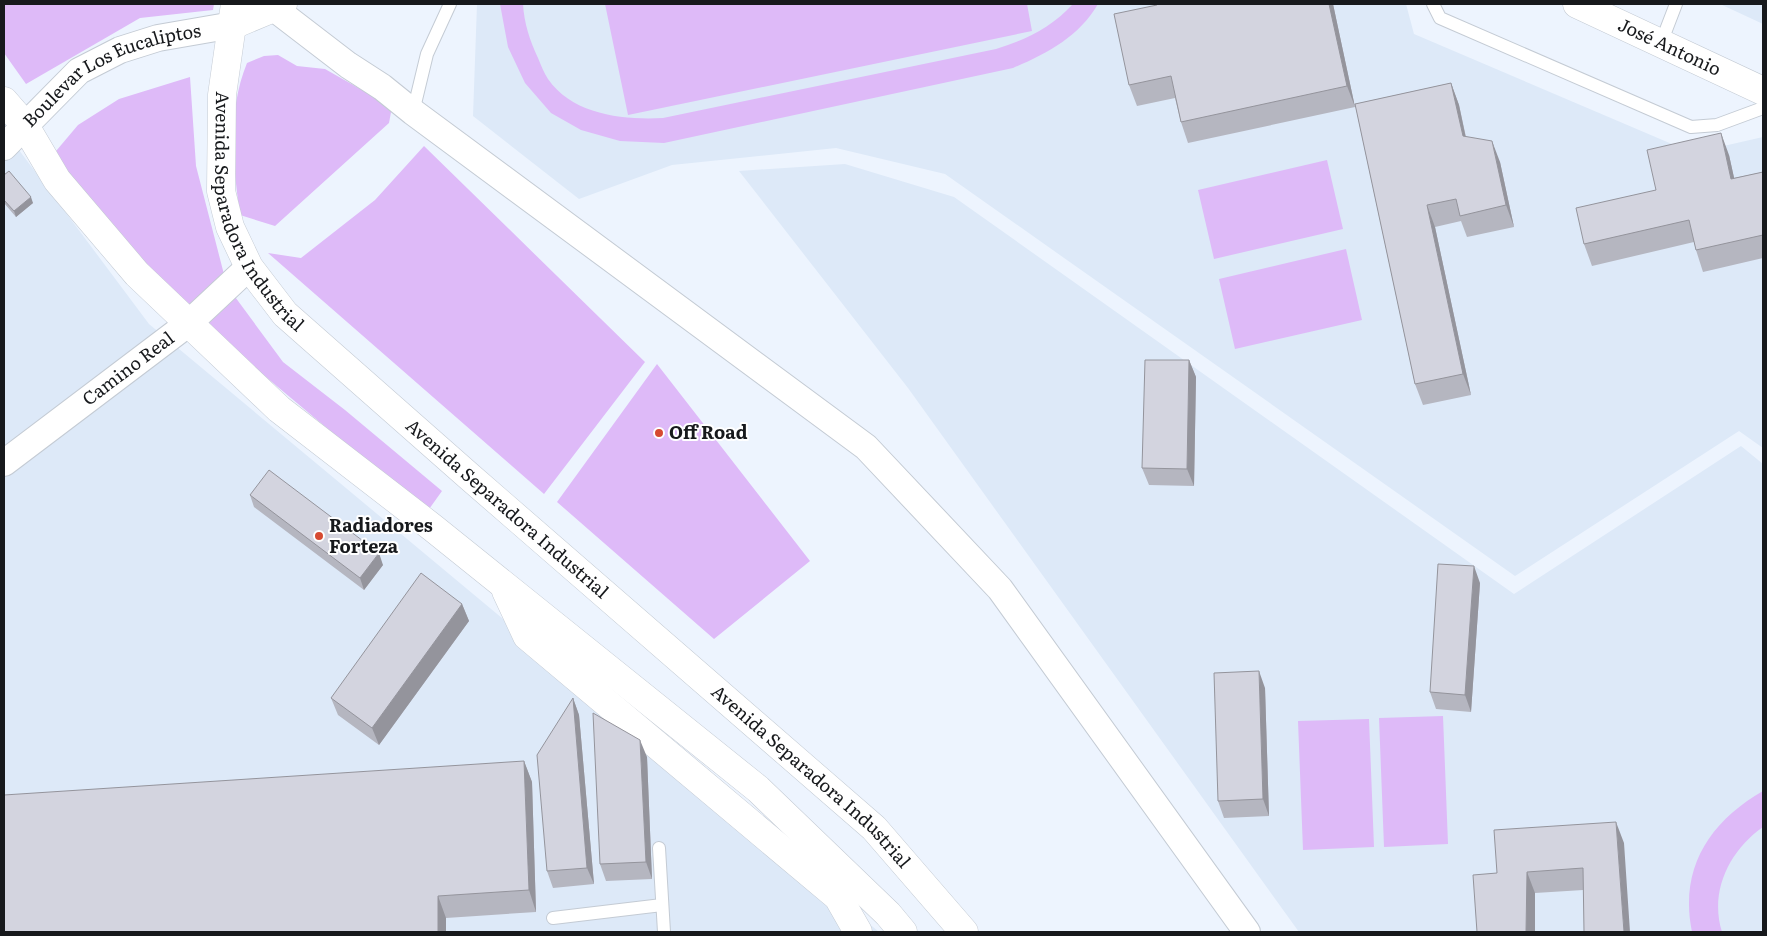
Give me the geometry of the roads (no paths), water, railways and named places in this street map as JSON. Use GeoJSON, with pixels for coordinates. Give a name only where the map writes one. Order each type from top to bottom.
{"type":"FeatureCollection","features":[{"type":"Feature","properties":{"kind":"main road","name":"José Antonio"},"geometry":{"type":"LineString","coordinates":[[1577,4],[1763,91]]}},
{"type":"Feature","properties":{"kind":"main road"},"geometry":{"type":"LineString","coordinates":[[234,14],[277,5]]}},
{"type":"Feature","properties":{"kind":"main road","name":"Avenida Separadora Industrial"},"geometry":{"type":"LineString","coordinates":[[234,14],[222,95],[221,191],[230,227],[248,267],[285,314],[874,828],[964,932]]}},
{"type":"Feature","properties":{"kind":"main road"},"geometry":{"type":"LineString","coordinates":[[4,101],[24,124],[57,180],[137,274],[278,409],[503,585],[758,789],[888,914],[903,932]]}},
{"type":"Feature","properties":{"kind":"main road"},"geometry":{"type":"LineString","coordinates":[[503,585],[527,636],[838,897],[858,932]]}},
{"type":"Feature","properties":{"kind":"street"},"geometry":{"type":"LineString","coordinates":[[277,5],[348,64],[382,87],[413,112],[866,447],[1000,589],[1247,932]]}},
{"type":"Feature","properties":{"kind":"street","name":"Boulevar Los Eucaliptos"},"geometry":{"type":"LineString","coordinates":[[4,147],[24,124],[79,71],[120,50],[234,14]]}},
{"type":"Feature","properties":{"kind":"street","name":"Camino Real"},"geometry":{"type":"LineString","coordinates":[[4,463],[189,324],[248,267]]}},
{"type":"Feature","properties":{"kind":"lane"},"geometry":{"type":"LineString","coordinates":[[413,112],[427,54],[450,4]]}},
{"type":"Feature","properties":{"kind":"lane"},"geometry":{"type":"LineString","coordinates":[[1433,4],[1440,18],[1691,127],[1717,125],[1763,108]]}},
{"type":"Feature","properties":{"kind":"lane"},"geometry":{"type":"LineString","coordinates":[[1661,43],[1676,4]]}},
{"type":"Feature","properties":{"kind":"lane"},"geometry":{"type":"LineString","coordinates":[[659,848],[664,932]]}},
{"type":"Feature","properties":{"kind":"lane"},"geometry":{"type":"LineString","coordinates":[[553,918],[662,905]]}},
{"type":"Feature","properties":{"kind":"place","name":"Off Road"},"geometry":{"type":"Point","coordinates":[659,433]}},
{"type":"Feature","properties":{"kind":"place","name":"Radiadores Forteza"},"geometry":{"type":"Point","coordinates":[319,536]}}]}
